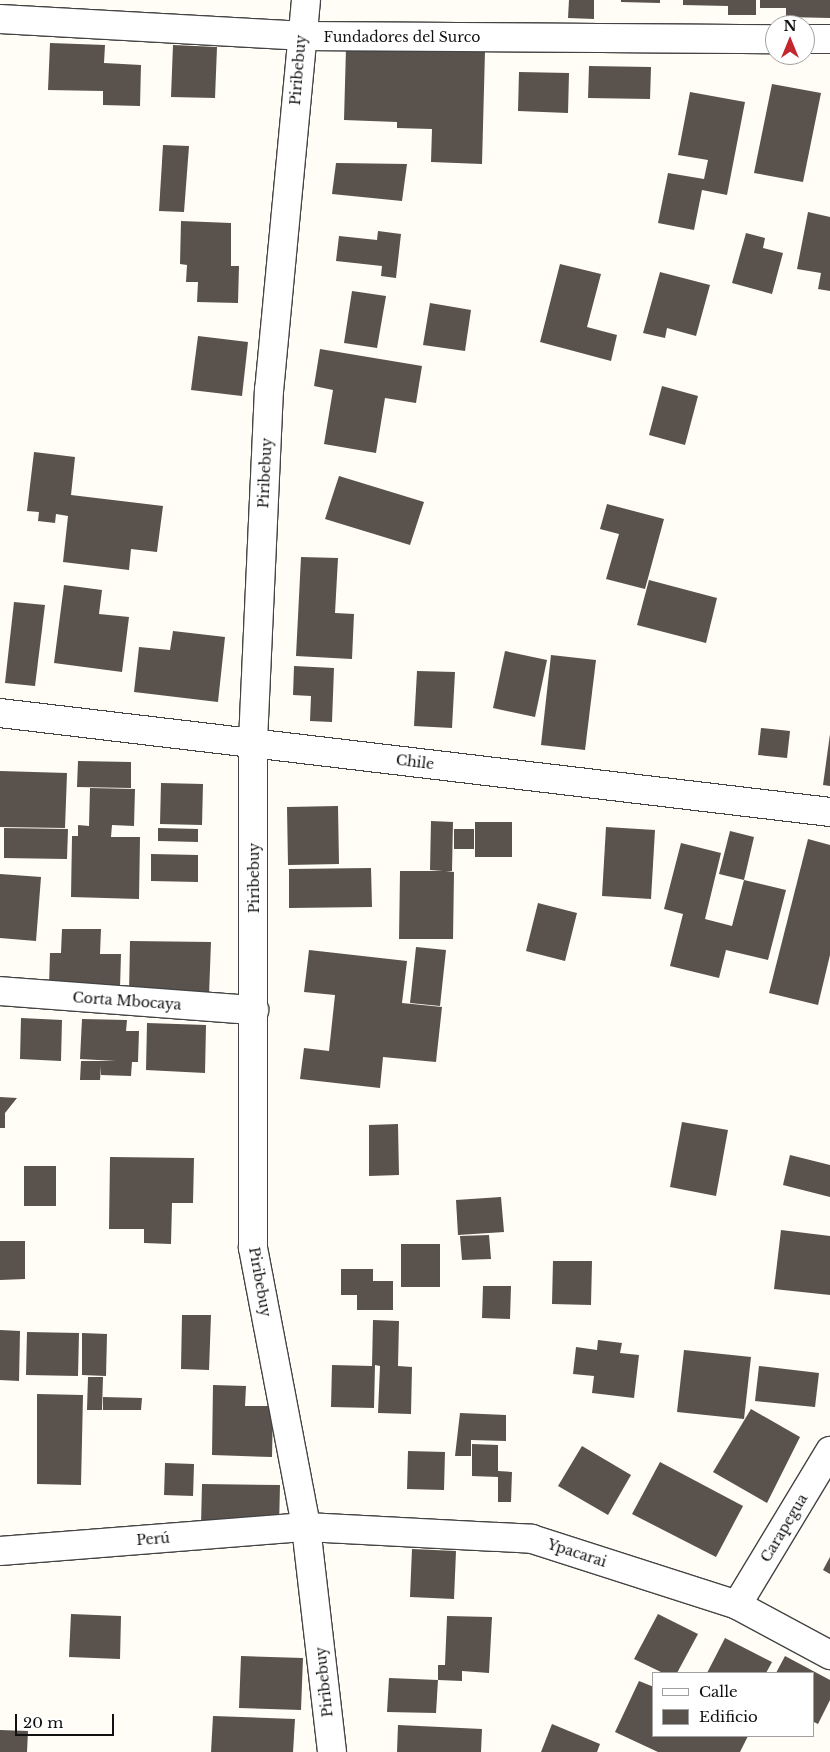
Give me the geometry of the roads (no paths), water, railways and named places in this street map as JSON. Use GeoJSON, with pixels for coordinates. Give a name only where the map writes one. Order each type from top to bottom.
{"type":"FeatureCollection","features":[{"type":"Feature","properties":{"kind":"street","name":"Piribebuy"},"geometry":{"type":"LineString","coordinates":[[306,0],[301,36],[269,389],[253,742],[253,1248],[306,1527],[332,1752]]}},
{"type":"Feature","properties":{"kind":"street","name":"Fundadores del Surco"},"geometry":{"type":"LineString","coordinates":[[0,19],[301,36],[765,39]]}},
{"type":"Feature","properties":{"kind":"street"},"geometry":{"type":"LineString","coordinates":[[815,39],[830,39]]}},
{"type":"Feature","properties":{"kind":"street","name":"Chile"},"geometry":{"type":"LineString","coordinates":[[0,713],[830,812]]}},
{"type":"Feature","properties":{"kind":"street","name":"Corta Mbocaya"},"geometry":{"type":"LineString","coordinates":[[0,991],[254,1010]]}},
{"type":"Feature","properties":{"kind":"street","name":"Carapegua"},"geometry":{"type":"LineString","coordinates":[[737,1605],[830,1451]]}},
{"type":"Feature","properties":{"kind":"street","name":"Perú"},"geometry":{"type":"LineString","coordinates":[[0,1551],[306,1527]]}},
{"type":"Feature","properties":{"kind":"street","name":"Ypacarai"},"geometry":{"type":"LineString","coordinates":[[306,1527],[532,1539],[737,1605],[830,1655]]}}]}
